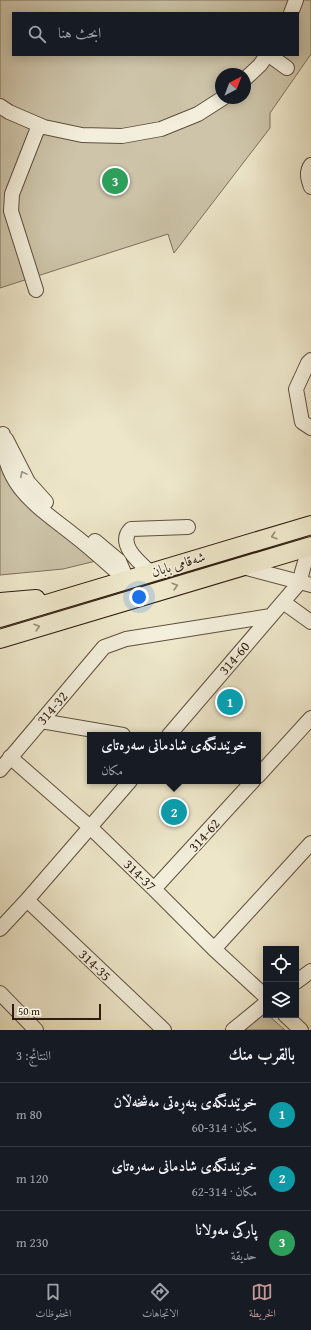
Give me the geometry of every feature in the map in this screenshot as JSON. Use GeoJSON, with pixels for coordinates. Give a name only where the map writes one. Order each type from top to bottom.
{"type":"FeatureCollection","features":[{"type":"Feature","properties":{"kind":"main road","name":"شەقامی بابان"},"geometry":{"type":"LineString","coordinates":[[0,618],[311,525]]}},
{"type":"Feature","properties":{"kind":"main road"},"geometry":{"type":"LineString","coordinates":[[0,638],[311,546]]}},
{"type":"Feature","properties":{"kind":"main road"},"geometry":{"type":"LineString","coordinates":[[149,574],[152,593]]}},
{"type":"Feature","properties":{"kind":"main road"},"geometry":{"type":"LineString","coordinates":[[126,580],[132,599]]}},
{"type":"Feature","properties":{"kind":"main road"},"geometry":{"type":"LineString","coordinates":[[0,602],[27,600],[96,589]]}},
{"type":"Feature","properties":{"kind":"street"},"geometry":{"type":"LineString","coordinates":[[291,12],[296,0]]}},
{"type":"Feature","properties":{"kind":"street"},"geometry":{"type":"LineString","coordinates":[[251,73],[267,56]]}},
{"type":"Feature","properties":{"kind":"street"},"geometry":{"type":"LineString","coordinates":[[269,56],[287,68]]}},
{"type":"Feature","properties":{"kind":"street"},"geometry":{"type":"LineString","coordinates":[[0,106],[9,112],[44,127],[82,135],[122,136],[161,128],[198,114],[215,103]]}},
{"type":"Feature","properties":{"kind":"street"},"geometry":{"type":"LineString","coordinates":[[36,290],[11,211],[11,202],[12,194],[39,124]]}},
{"type":"Feature","properties":{"kind":"street"},"geometry":{"type":"LineString","coordinates":[[311,165],[309,167],[308,178],[311,187]]}},
{"type":"Feature","properties":{"kind":"street"},"geometry":{"type":"LineString","coordinates":[[311,360],[308,363],[296,389],[302,422],[311,428]]}},
{"type":"Feature","properties":{"kind":"street"},"geometry":{"type":"LineString","coordinates":[[3,434],[23,474],[33,490],[47,504],[116,557],[122,566],[126,580],[94,551],[38,508],[24,494],[8,468],[4,454],[3,434]]}},
{"type":"Feature","properties":{"kind":"street"},"geometry":{"type":"LineString","coordinates":[[149,574],[130,552],[126,542],[125,535],[127,532],[131,529],[188,527]]}},
{"type":"Feature","properties":{"kind":"street"},"geometry":{"type":"LineString","coordinates":[[306,583],[302,569],[311,549]]}},
{"type":"Feature","properties":{"kind":"street"},"geometry":{"type":"LineString","coordinates":[[243,567],[306,583]]}},
{"type":"Feature","properties":{"kind":"street","name":"314-60"},"geometry":{"type":"LineString","coordinates":[[172,732],[283,602],[306,583]]}},
{"type":"Feature","properties":{"kind":"street"},"geometry":{"type":"LineString","coordinates":[[283,602],[311,622]]}},
{"type":"Feature","properties":{"kind":"street","name":"314-32"},"geometry":{"type":"LineString","coordinates":[[0,770],[104,647],[126,639],[271,616]]}},
{"type":"Feature","properties":{"kind":"street"},"geometry":{"type":"LineString","coordinates":[[261,773],[311,718]]}},
{"type":"Feature","properties":{"kind":"street"},"geometry":{"type":"LineString","coordinates":[[41,721],[105,732]]}},
{"type":"Feature","properties":{"kind":"street","name":"314-37"},"geometry":{"type":"LineString","coordinates":[[10,757],[90,827],[214,949],[263,994]]}},
{"type":"Feature","properties":{"kind":"street"},"geometry":{"type":"LineString","coordinates":[[0,929],[127,784]]}},
{"type":"Feature","properties":{"kind":"street","name":"314-62"},"geometry":{"type":"LineString","coordinates":[[154,889],[250,784]]}},
{"type":"Feature","properties":{"kind":"street"},"geometry":{"type":"LineString","coordinates":[[214,949],[311,843]]}},
{"type":"Feature","properties":{"kind":"street","name":"314-35"},"geometry":{"type":"LineString","coordinates":[[27,900],[164,1030]]}},
{"type":"Feature","properties":{"kind":"street"},"geometry":{"type":"LineString","coordinates":[[299,980],[311,971]]}},
{"type":"Feature","properties":{"kind":"street"},"geometry":{"type":"LineString","coordinates":[[0,994],[36,1030]]}},
{"type":"Feature","properties":{"kind":"street"},"geometry":{"type":"LineString","coordinates":[[233,1030],[263,1005]]}},
{"type":"Feature","properties":{"kind":"street"},"geometry":{"type":"LineString","coordinates":[[288,1018],[301,1030]]}},
{"type":"Feature","properties":{"kind":"shaded area"},"geometry":{"type":"Polygon","coordinates":[[[0,0],[311,0],[311,54],[270,113],[270,128],[174,253],[168,234],[0,288],[0,0]]]}},
{"type":"Feature","properties":{"kind":"shaded area"},"geometry":{"type":"Polygon","coordinates":[[[0,455],[7,466],[100,560],[63,569],[0,575],[0,455]]]}},
{"type":"Feature","properties":{"kind":"shaded area"},"geometry":{"type":"Polygon","coordinates":[[[263,1014],[263,1018],[271,1018],[285,1030],[244,1030],[263,1014]]]}},
{"type":"Feature","properties":{"kind":"place","name":"پارکی مەولانا"},"geometry":{"type":"Point","coordinates":[115,181]}},
{"type":"Feature","properties":{"kind":"place","name":"خوێندنگەی بنەڕەتی مەشخەڵان"},"geometry":{"type":"Point","coordinates":[230,702]}},
{"type":"Feature","properties":{"kind":"place","name":"خوێندنگەی شادمانی سەرەتای"},"geometry":{"type":"Point","coordinates":[174,812]}}]}
